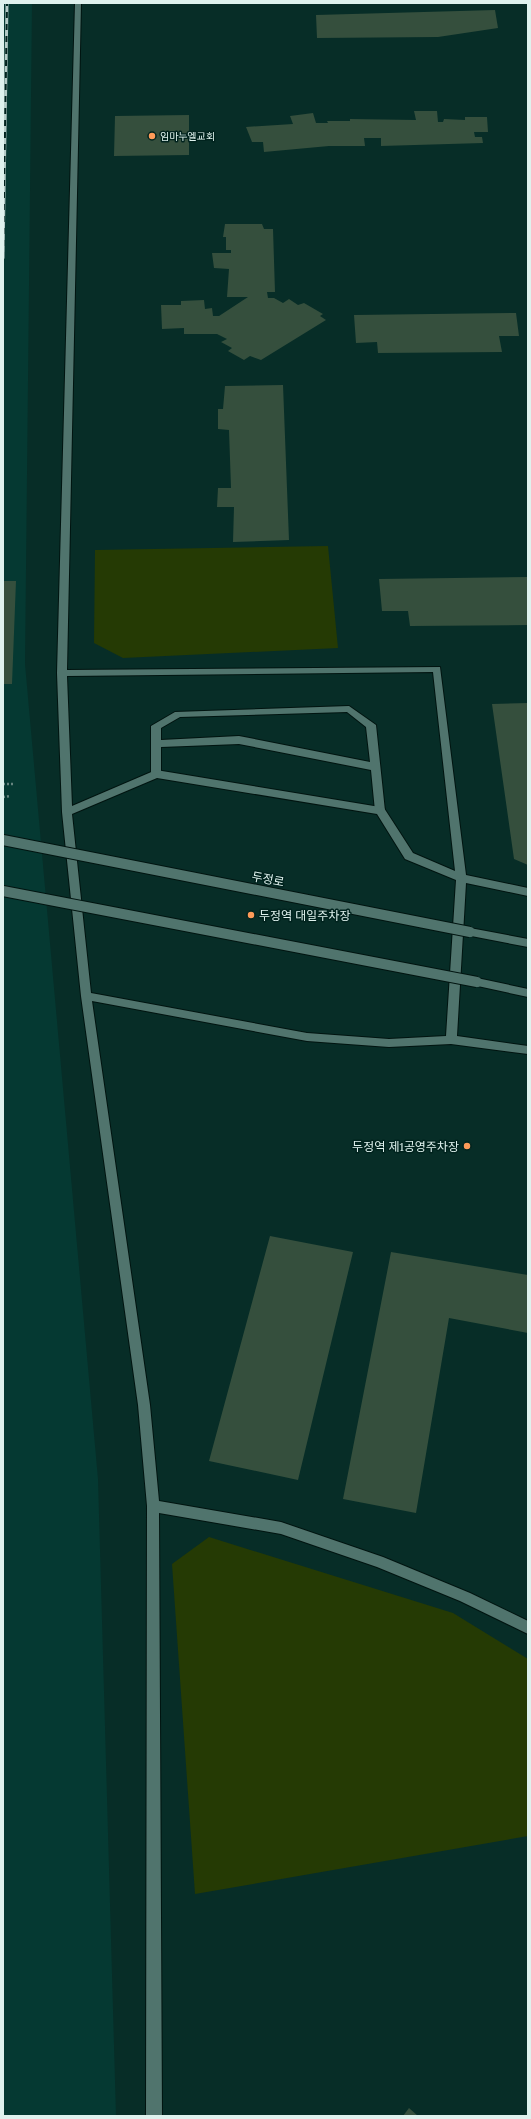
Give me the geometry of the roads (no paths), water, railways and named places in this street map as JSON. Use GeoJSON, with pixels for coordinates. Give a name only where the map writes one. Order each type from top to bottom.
{"type":"FeatureCollection","features":[{"type":"Feature","properties":{"kind":"street"},"geometry":{"type":"LineString","coordinates":[[78,3],[62,673],[67,812],[86,996],[144,1405],[153,1506],[154,2116]]}},
{"type":"Feature","properties":{"kind":"street"},"geometry":{"type":"LineString","coordinates":[[62,673],[437,669],[460,878],[452,1040]]}},
{"type":"Feature","properties":{"kind":"street"},"geometry":{"type":"LineString","coordinates":[[156,774],[156,726],[178,714],[349,709],[371,725],[380,811],[409,856],[460,878],[528,892]]}},
{"type":"Feature","properties":{"kind":"street"},"geometry":{"type":"LineString","coordinates":[[156,744],[239,740],[375,767]]}},
{"type":"Feature","properties":{"kind":"street"},"geometry":{"type":"LineString","coordinates":[[67,812],[156,774],[380,811]]}},
{"type":"Feature","properties":{"kind":"street","name":"두정로"},"geometry":{"type":"LineString","coordinates":[[3,840],[528,943]]}},
{"type":"Feature","properties":{"kind":"street"},"geometry":{"type":"LineString","coordinates":[[3,891],[478,982],[528,993]]}},
{"type":"Feature","properties":{"kind":"street"},"geometry":{"type":"LineString","coordinates":[[86,996],[306,1037],[389,1043],[452,1040],[528,1050]]}},
{"type":"Feature","properties":{"kind":"street"},"geometry":{"type":"LineString","coordinates":[[153,1506],[281,1528],[378,1561],[465,1597],[528,1628]]}},
{"type":"Feature","properties":{"kind":"railway"},"geometry":{"type":"LineString","coordinates":[[3,258],[7,3]]}},
{"type":"Feature","properties":{"kind":"place","name":"임마누엘교회"},"geometry":{"type":"Point","coordinates":[152,136]}},
{"type":"Feature","properties":{"kind":"place","name":"두정역 대일주차장"},"geometry":{"type":"Point","coordinates":[251,915]}},
{"type":"Feature","properties":{"kind":"place","name":"두정역 제1공영주차장"},"geometry":{"type":"Point","coordinates":[467,1146]}}]}
